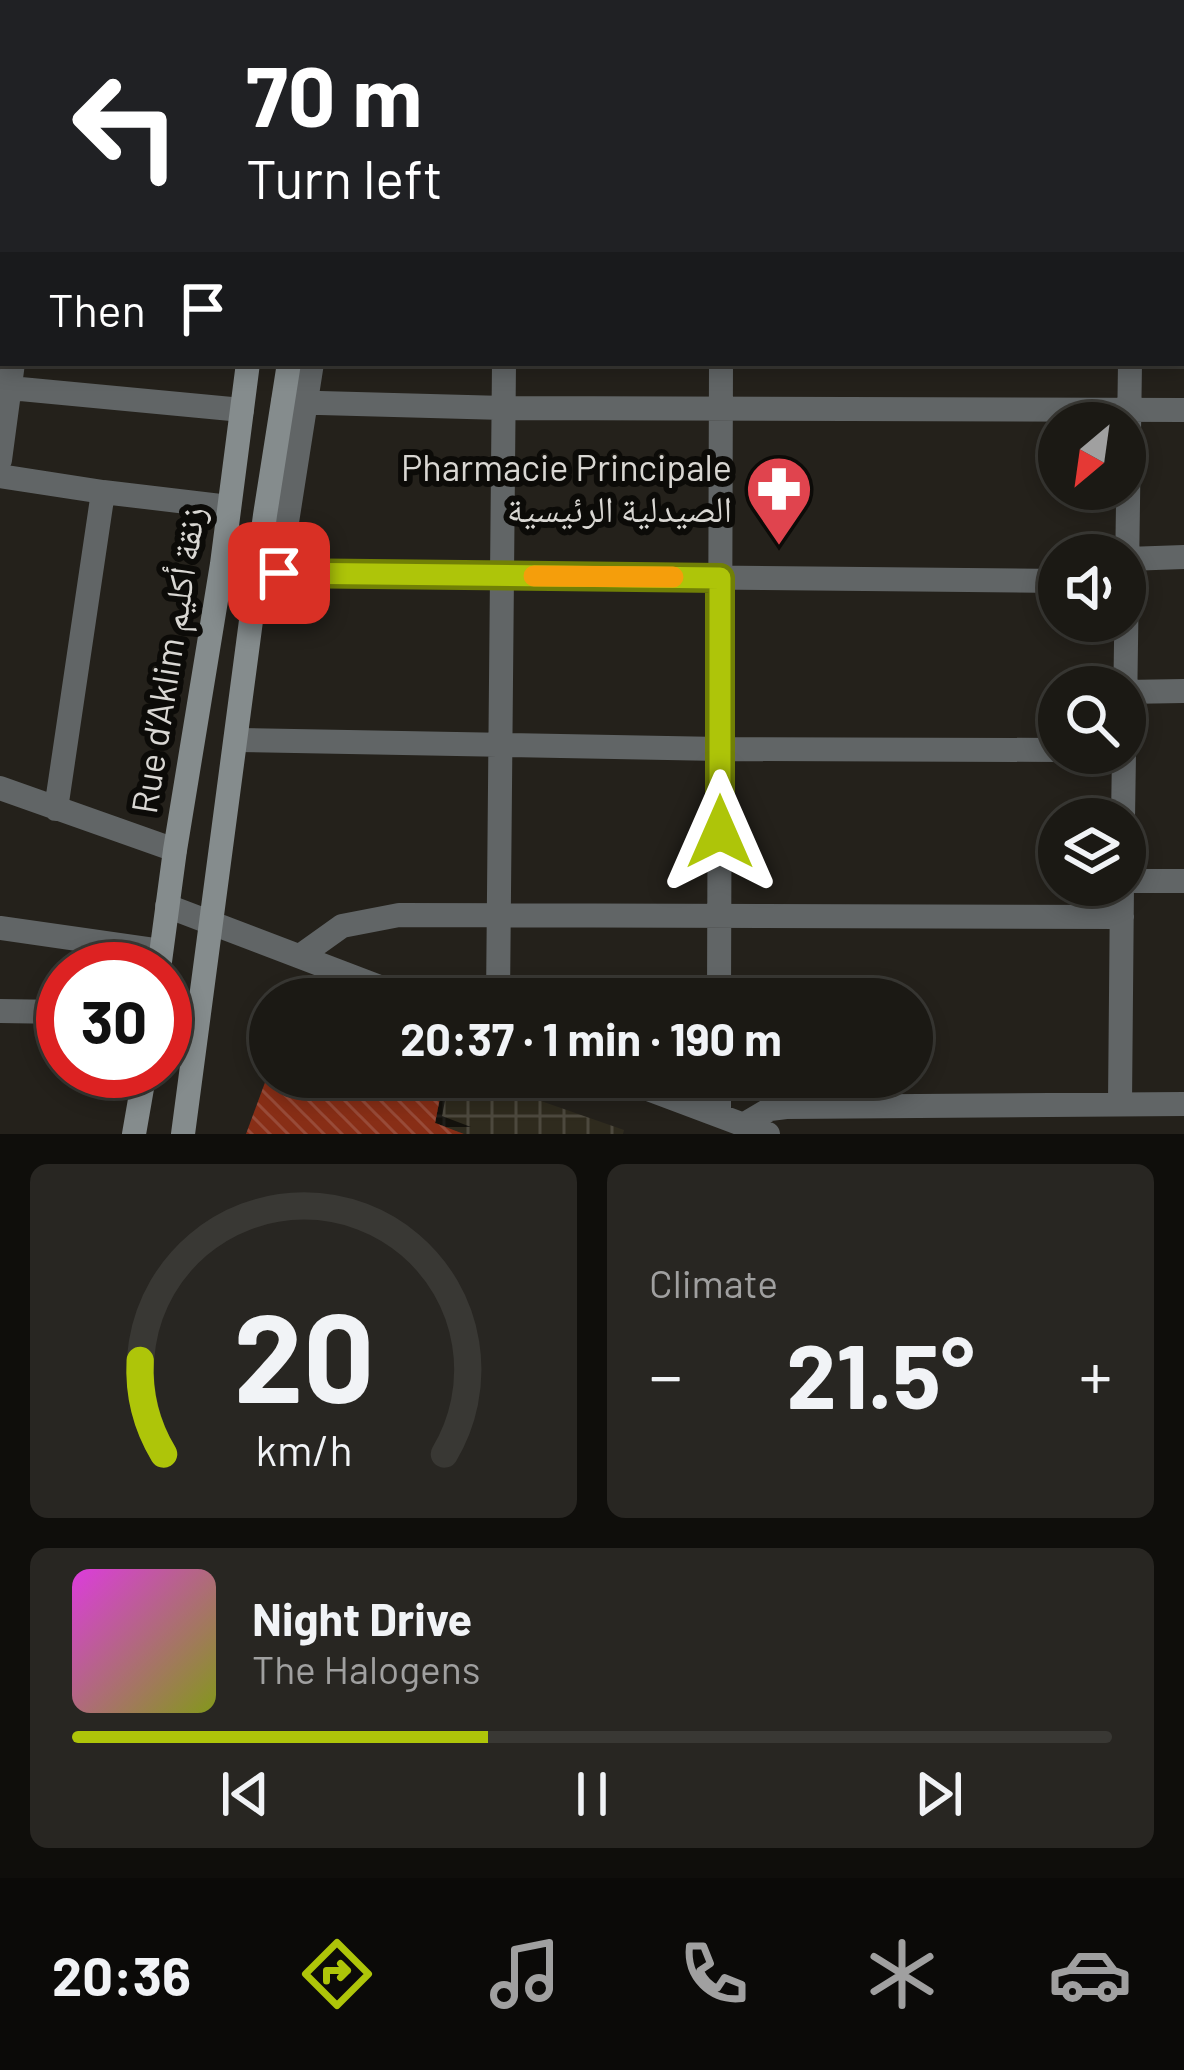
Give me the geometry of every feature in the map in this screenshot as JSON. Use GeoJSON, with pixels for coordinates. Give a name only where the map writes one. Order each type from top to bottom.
{"type":"FeatureCollection","features":[{"type":"Feature","properties":{"kind":"street","name":"Rue d’Aklim زنقة أكليم"},"geometry":{"type":"LineString","coordinates":[[162,942],[219,586],[248,366]]}},
{"type":"Feature","properties":{"kind":"street","name":"Rue d’Aklim زنقة أكليم"},"geometry":{"type":"LineString","coordinates":[[183,1134],[236,740],[269,573],[294,403],[289,366]]}},
{"type":"Feature","properties":{"kind":"street"},"geometry":{"type":"LineString","coordinates":[[312,366],[294,403],[504,409],[1038,410]]}},
{"type":"Feature","properties":{"kind":"street"},"geometry":{"type":"LineString","coordinates":[[498,978],[504,366]]}},
{"type":"Feature","properties":{"kind":"street"},"geometry":{"type":"LineString","coordinates":[[719,978],[721,366]]}},
{"type":"Feature","properties":{"kind":"street"},"geometry":{"type":"LineString","coordinates":[[1129,402],[1130,366]]}},
{"type":"Feature","properties":{"kind":"street"},"geometry":{"type":"LineString","coordinates":[[0,460],[11,375],[242,410]]}},
{"type":"Feature","properties":{"kind":"street"},"geometry":{"type":"LineString","coordinates":[[1146,410],[1184,410]]}},
{"type":"Feature","properties":{"kind":"street"},"geometry":{"type":"LineString","coordinates":[[0,476],[229,507]]}},
{"type":"Feature","properties":{"kind":"street"},"geometry":{"type":"LineString","coordinates":[[56,809],[103,493]]}},
{"type":"Feature","properties":{"kind":"street"},"geometry":{"type":"LineString","coordinates":[[1146,568],[1184,557]]}},
{"type":"Feature","properties":{"kind":"street"},"geometry":{"type":"LineString","coordinates":[[269,573],[1038,580]]}},
{"type":"Feature","properties":{"kind":"street"},"geometry":{"type":"LineString","coordinates":[[1146,692],[1184,691]]}},
{"type":"Feature","properties":{"kind":"street"},"geometry":{"type":"LineString","coordinates":[[236,740],[1038,750]]}},
{"type":"Feature","properties":{"kind":"street"},"geometry":{"type":"LineString","coordinates":[[0,788],[175,850]]}},
{"type":"Feature","properties":{"kind":"street"},"geometry":{"type":"LineString","coordinates":[[1146,882],[1184,881]]}},
{"type":"Feature","properties":{"kind":"street"},"geometry":{"type":"LineString","coordinates":[[167,906],[357,978]]}},
{"type":"Feature","properties":{"kind":"street"},"geometry":{"type":"LineString","coordinates":[[1120,1104],[1123,906]]}},
{"type":"Feature","properties":{"kind":"street"},"geometry":{"type":"LineString","coordinates":[[300,956],[342,926],[399,915],[1122,917]]}},
{"type":"Feature","properties":{"kind":"street"},"geometry":{"type":"LineString","coordinates":[[0,928],[70,942]]}},
{"type":"Feature","properties":{"kind":"street"},"geometry":{"type":"LineString","coordinates":[[0,1010],[36,1011]]}},
{"type":"Feature","properties":{"kind":"street"},"geometry":{"type":"LineString","coordinates":[[134,1134],[140,1098]]}},
{"type":"Feature","properties":{"kind":"street"},"geometry":{"type":"LineString","coordinates":[[672,1098],[768,1134]]}},
{"type":"Feature","properties":{"kind":"street"},"geometry":{"type":"LineString","coordinates":[[725,1098],[731,1120]]}},
{"type":"Feature","properties":{"kind":"street"},"geometry":{"type":"LineString","coordinates":[[731,1120],[786,1107],[1184,1104]]}},
{"type":"Feature","properties":{"kind":"street"},"geometry":{"type":"LineString","coordinates":[[910,1134],[920,1107]]}},
{"type":"Feature","properties":{"kind":"shaded area"},"geometry":{"type":"Polygon","coordinates":[[[279,1098],[532,1098],[624,1130],[623,1134],[265,1134],[279,1098]]]}},
{"type":"Feature","properties":{"kind":"building"},"geometry":{"type":"Polygon","coordinates":[[[259,1098],[440,1098],[435,1123],[464,1134],[246,1134],[259,1098]]]}},
{"type":"Feature","properties":{"kind":"slow traffic"},"geometry":{"type":"LineString","coordinates":[[534,576],[673,577]]}},
{"type":"Feature","properties":{"kind":"place","name":"Pharmacie Principale الصيدلية الرئيسية"},"geometry":{"type":"Point","coordinates":[779,548]}},
{"type":"Feature","properties":{"kind":"route"},"geometry":{"type":"LineString","coordinates":[[279,573],[720,578],[720,832]]}}]}
